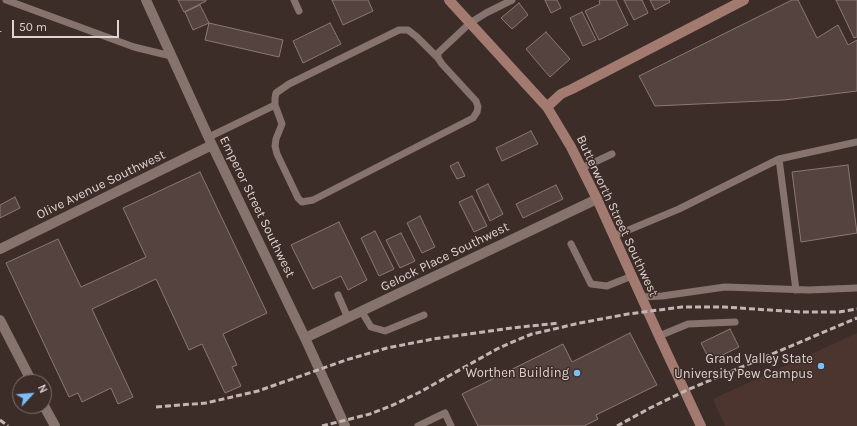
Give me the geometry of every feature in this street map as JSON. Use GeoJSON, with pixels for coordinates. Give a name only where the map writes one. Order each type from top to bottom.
{"type":"FeatureCollection","features":[{"type":"Feature","properties":{"kind":"street","name":"Emperor Street Southwest"},"geometry":{"type":"LineString","coordinates":[[146,0],[210,141],[305,338],[344,426]]}},
{"type":"Feature","properties":{"kind":"street","name":"Butterworth Street Southwest"},"geometry":{"type":"LineString","coordinates":[[449,0],[546,108],[582,168],[702,426]]}},
{"type":"Feature","properties":{"kind":"street"},"geometry":{"type":"LineString","coordinates":[[546,108],[561,94],[572,88],[744,0]]}},
{"type":"Feature","properties":{"kind":"street","name":"Olive Avenue Southwest"},"geometry":{"type":"LineString","coordinates":[[0,249],[210,141]]}},
{"type":"Feature","properties":{"kind":"street","name":"Gelock Place Southwest"},"geometry":{"type":"LineString","coordinates":[[305,338],[597,198]]}},
{"type":"Feature","properties":{"kind":"street"},"geometry":{"type":"LineString","coordinates":[[0,320],[28,374]]}},
{"type":"Feature","properties":{"kind":"street"},"geometry":{"type":"LineString","coordinates":[[48,414],[55,426]]}},
{"type":"Feature","properties":{"kind":"lane"},"geometry":{"type":"LineString","coordinates":[[6,0],[134,47],[171,56]]}},
{"type":"Feature","properties":{"kind":"lane"},"geometry":{"type":"LineString","coordinates":[[294,0],[299,11]]}},
{"type":"Feature","properties":{"kind":"lane"},"geometry":{"type":"LineString","coordinates":[[438,58],[438,53],[470,23],[512,0]]}},
{"type":"Feature","properties":{"kind":"lane"},"geometry":{"type":"LineString","coordinates":[[399,30],[408,30],[438,58],[476,101],[478,106],[477,112],[473,118],[313,200],[302,202],[298,198],[277,154],[275,146],[282,124],[275,105],[276,93],[289,84],[399,30]]}},
{"type":"Feature","properties":{"kind":"lane"},"geometry":{"type":"LineString","coordinates":[[210,141],[275,105]]}},
{"type":"Feature","properties":{"kind":"lane"},"geometry":{"type":"LineString","coordinates":[[613,236],[631,230],[679,209],[779,159],[857,142]]}},
{"type":"Feature","properties":{"kind":"lane"},"geometry":{"type":"LineString","coordinates":[[582,168],[612,154]]}},
{"type":"Feature","properties":{"kind":"lane"},"geometry":{"type":"LineString","coordinates":[[779,159],[796,290]]}},
{"type":"Feature","properties":{"kind":"lane"},"geometry":{"type":"LineString","coordinates":[[571,244],[591,284],[607,286],[632,276]]}},
{"type":"Feature","properties":{"kind":"lane"},"geometry":{"type":"LineString","coordinates":[[641,297],[662,296],[725,287],[796,290],[857,288]]}},
{"type":"Feature","properties":{"kind":"lane"},"geometry":{"type":"LineString","coordinates":[[338,295],[348,318]]}},
{"type":"Feature","properties":{"kind":"lane"},"geometry":{"type":"LineString","coordinates":[[362,312],[371,327],[384,331],[424,314]]}},
{"type":"Feature","properties":{"kind":"lane"},"geometry":{"type":"LineString","coordinates":[[659,336],[688,324],[735,322]]}},
{"type":"Feature","properties":{"kind":"lane"},"geometry":{"type":"LineString","coordinates":[[418,426],[444,413],[451,426]]}},
{"type":"Feature","properties":{"kind":"shaded area","name":"Grand Valley State University Pew Campus"},"geometry":{"type":"Polygon","coordinates":[[[857,333],[857,426],[725,426],[713,399],[857,333]]]}},
{"type":"Feature","properties":{"kind":"building"},"geometry":{"type":"Polygon","coordinates":[[[178,0],[206,0],[206,1],[184,12],[178,0]]]}},
{"type":"Feature","properties":{"kind":"building"},"geometry":{"type":"Polygon","coordinates":[[[332,0],[368,0],[373,11],[343,25],[332,0]]]}},
{"type":"Feature","properties":{"kind":"building"},"geometry":{"type":"Polygon","coordinates":[[[545,0],[557,0],[561,8],[551,13],[545,0]]]}},
{"type":"Feature","properties":{"kind":"building"},"geometry":{"type":"Polygon","coordinates":[[[600,0],[616,0],[628,25],[599,40],[585,11],[600,4],[600,0]]]}},
{"type":"Feature","properties":{"kind":"building"},"geometry":{"type":"Polygon","coordinates":[[[624,0],[642,0],[648,13],[634,20],[624,0]]]}},
{"type":"Feature","properties":{"kind":"building"},"geometry":{"type":"Polygon","coordinates":[[[650,0],[669,0],[670,2],[655,10],[650,0]]]}},
{"type":"Feature","properties":{"kind":"building"},"geometry":{"type":"Polygon","coordinates":[[[792,0],[798,0],[817,38],[838,25],[848,45],[857,40],[857,91],[784,100],[655,106],[639,76],[792,0]]]}},
{"type":"Feature","properties":{"kind":"building"},"geometry":{"type":"Polygon","coordinates":[[[836,0],[857,0],[857,37],[854,38],[836,0]]]}},
{"type":"Feature","properties":{"kind":"building"},"geometry":{"type":"Polygon","coordinates":[[[519,3],[528,15],[512,29],[501,18],[519,3]]]}},
{"type":"Feature","properties":{"kind":"building"},"geometry":{"type":"Polygon","coordinates":[[[200,5],[209,23],[193,30],[185,12],[200,5]]]}},
{"type":"Feature","properties":{"kind":"building"},"geometry":{"type":"Polygon","coordinates":[[[582,12],[596,40],[583,46],[570,18],[582,12]]]}},
{"type":"Feature","properties":{"kind":"building"},"geometry":{"type":"Polygon","coordinates":[[[209,23],[283,40],[279,57],[205,40],[209,23]]]}},
{"type":"Feature","properties":{"kind":"building"},"geometry":{"type":"Polygon","coordinates":[[[330,23],[341,44],[303,63],[293,41],[330,23]]]}},
{"type":"Feature","properties":{"kind":"building"},"geometry":{"type":"Polygon","coordinates":[[[546,32],[570,59],[550,77],[526,49],[546,32]]]}},
{"type":"Feature","properties":{"kind":"building"},"geometry":{"type":"Polygon","coordinates":[[[531,131],[538,144],[502,161],[496,148],[531,131]]]}},
{"type":"Feature","properties":{"kind":"building"},"geometry":{"type":"Polygon","coordinates":[[[458,162],[465,176],[457,179],[450,166],[458,162]]]}},
{"type":"Feature","properties":{"kind":"building"},"geometry":{"type":"Polygon","coordinates":[[[848,165],[857,233],[801,242],[792,172],[848,165]]]}},
{"type":"Feature","properties":{"kind":"building"},"geometry":{"type":"Polygon","coordinates":[[[200,172],[267,313],[223,334],[237,365],[232,367],[241,386],[225,393],[202,344],[189,350],[156,279],[92,309],[133,397],[118,404],[111,388],[82,402],[78,393],[69,397],[6,263],[58,239],[81,287],[146,257],[123,208],[200,172]]]}},
{"type":"Feature","properties":{"kind":"building"},"geometry":{"type":"Polygon","coordinates":[[[488,184],[503,214],[490,221],[476,190],[488,184]]]}},
{"type":"Feature","properties":{"kind":"building"},"geometry":{"type":"Polygon","coordinates":[[[556,185],[563,199],[523,218],[516,204],[556,185]]]}},
{"type":"Feature","properties":{"kind":"building"},"geometry":{"type":"Polygon","coordinates":[[[472,196],[487,226],[474,232],[459,202],[472,196]]]}},
{"type":"Feature","properties":{"kind":"building"},"geometry":{"type":"Polygon","coordinates":[[[15,197],[20,208],[0,218],[0,205],[15,197]]]}},
{"type":"Feature","properties":{"kind":"building"},"geometry":{"type":"Polygon","coordinates":[[[420,216],[435,247],[422,253],[407,223],[420,216]]]}},
{"type":"Feature","properties":{"kind":"building"},"geometry":{"type":"Polygon","coordinates":[[[339,222],[367,280],[348,290],[341,276],[313,289],[291,245],[339,222]]]}},
{"type":"Feature","properties":{"kind":"building"},"geometry":{"type":"Polygon","coordinates":[[[375,231],[394,269],[379,276],[361,238],[375,231]]]}},
{"type":"Feature","properties":{"kind":"building"},"geometry":{"type":"Polygon","coordinates":[[[401,233],[415,261],[400,268],[386,240],[401,233]]]}},
{"type":"Feature","properties":{"kind":"building"},"geometry":{"type":"Polygon","coordinates":[[[730,329],[739,347],[710,361],[701,343],[730,329]]]}},
{"type":"Feature","properties":{"kind":"building","name":"Worthen Building"},"geometry":{"type":"Polygon","coordinates":[[[630,333],[657,385],[596,415],[598,419],[584,426],[478,426],[462,394],[563,344],[572,362],[630,333]]]}},
{"type":"Feature","properties":{"kind":"railway"},"geometry":{"type":"LineString","coordinates":[[322,426],[370,414],[393,405],[420,392],[497,349],[532,334],[580,323],[628,314],[682,307],[724,307],[800,312],[839,312],[857,309]]}},
{"type":"Feature","properties":{"kind":"railway"},"geometry":{"type":"LineString","coordinates":[[617,426],[685,391],[857,318]]}},
{"type":"Feature","properties":{"kind":"railway"},"geometry":{"type":"LineString","coordinates":[[156,407],[206,403],[258,391],[346,360],[387,348],[433,339],[559,323]]}},
{"type":"Feature","properties":{"kind":"railway"},"geometry":{"type":"LineString","coordinates":[[0,420],[8,426]]}},
{"type":"Feature","properties":{"kind":"place","name":"Grand Valley State University Pew Campus"},"geometry":{"type":"Point","coordinates":[821,366]}},
{"type":"Feature","properties":{"kind":"place","name":"Worthen Building"},"geometry":{"type":"Point","coordinates":[577,373]}}]}
